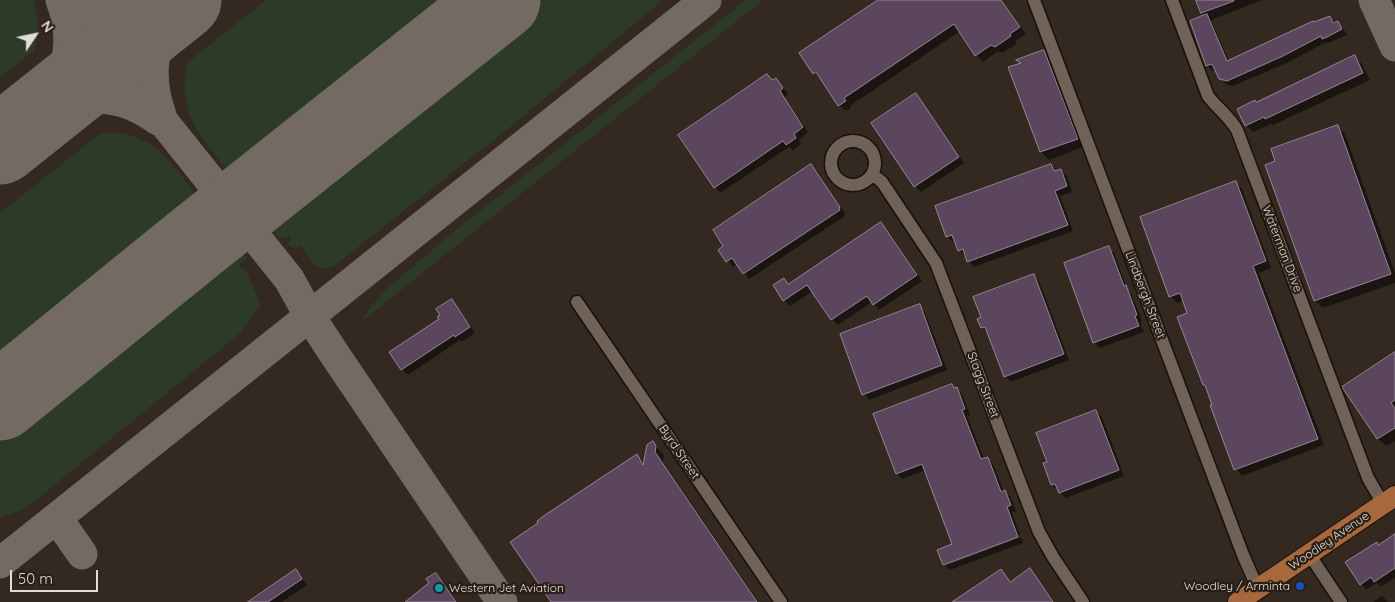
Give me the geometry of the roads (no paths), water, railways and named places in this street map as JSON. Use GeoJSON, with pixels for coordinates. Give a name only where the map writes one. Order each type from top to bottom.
{"type":"FeatureCollection","features":[{"type":"Feature","properties":{"kind":"main road","name":"Woodley Avenue"},"geometry":{"type":"LineString","coordinates":[[1238,602],[1389,500]]}},
{"type":"Feature","properties":{"kind":"street","name":"Lindbergh Street"},"geometry":{"type":"LineString","coordinates":[[1034,0],[1243,555],[1258,589]]}},
{"type":"Feature","properties":{"kind":"street","name":"Waterman Drive"},"geometry":{"type":"LineString","coordinates":[[1172,0],[1208,96],[1231,119],[1237,130],[1368,478],[1389,500]]}},
{"type":"Feature","properties":{"kind":"street","name":"Stagg Street"},"geometry":{"type":"LineString","coordinates":[[872,174],[886,189],[936,264],[1039,532],[1083,602]]}},
{"type":"Feature","properties":{"kind":"street","name":"Byrd Street"},"geometry":{"type":"LineString","coordinates":[[577,302],[781,602]]}},
{"type":"Feature","properties":{"kind":"street"},"geometry":{"type":"LineString","coordinates":[[1310,554],[1341,602]]}},
{"type":"Feature","properties":{"kind":"place","name":"Woodley / Arminta"},"geometry":{"type":"Point","coordinates":[1300,586]}},
{"type":"Feature","properties":{"kind":"place","name":"Western Jet Aviation"},"geometry":{"type":"Point","coordinates":[439,588]}}]}
